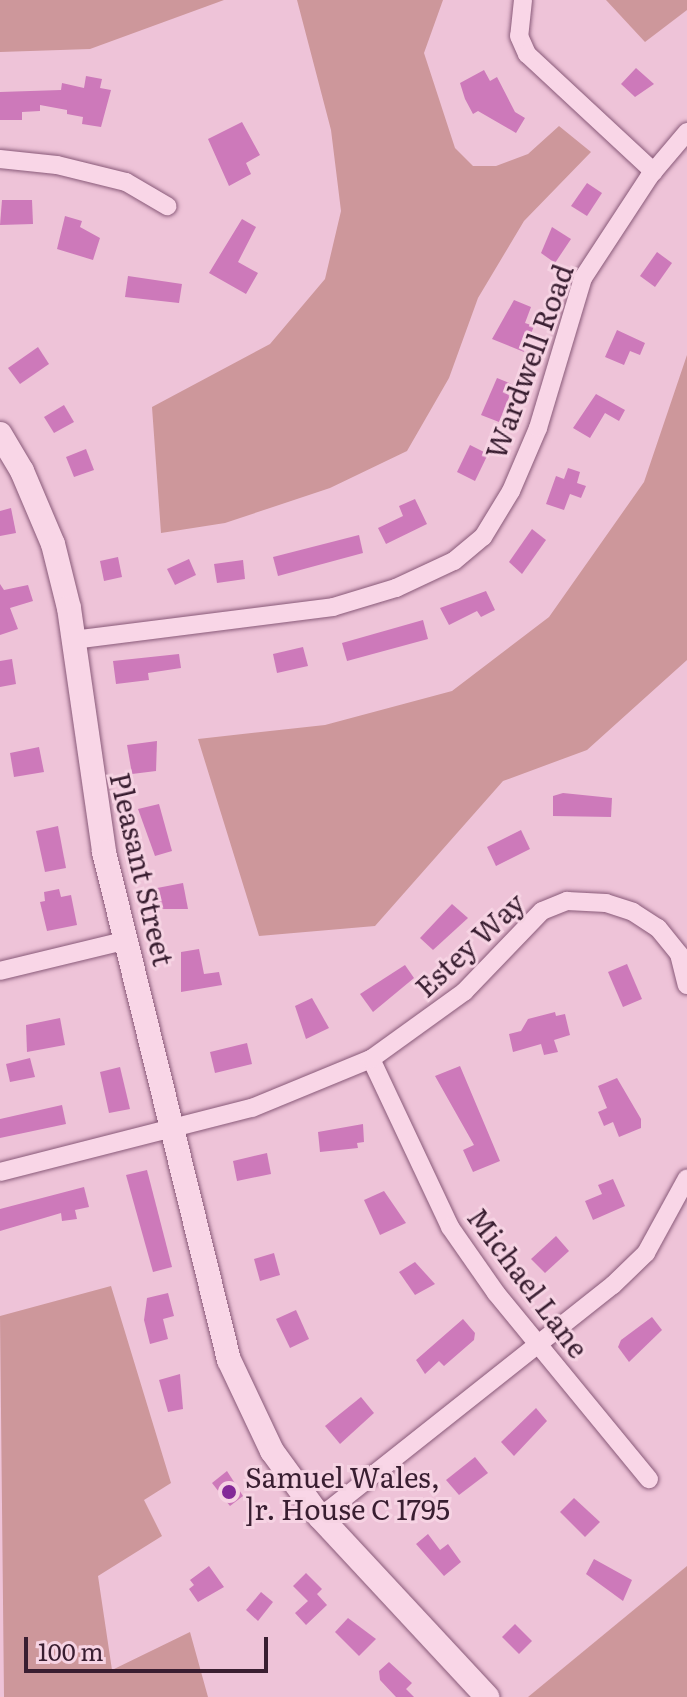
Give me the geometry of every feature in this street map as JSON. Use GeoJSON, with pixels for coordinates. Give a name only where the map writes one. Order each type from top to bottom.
{"type":"FeatureCollection","features":[{"type":"Feature","properties":{"kind":"main road","name":"Pleasant Street"},"geometry":{"type":"LineString","coordinates":[[0,434],[22,471],[53,544],[73,640],[94,797],[219,1323],[248,1407],[272,1451],[320,1517],[487,1697]]}},
{"type":"Feature","properties":{"kind":"street"},"geometry":{"type":"LineString","coordinates":[[523,0],[519,36],[527,54],[654,172]]}},
{"type":"Feature","properties":{"kind":"street","name":"Wardwell Road"},"geometry":{"type":"LineString","coordinates":[[73,640],[333,607],[396,588],[454,561],[483,537],[511,491],[538,428],[583,278],[654,172],[687,132]]}},
{"type":"Feature","properties":{"kind":"street"},"geometry":{"type":"LineString","coordinates":[[0,159],[57,165],[126,182],[167,206]]}},
{"type":"Feature","properties":{"kind":"street","name":"Estey Way"},"geometry":{"type":"LineString","coordinates":[[0,1172],[173,1128],[315,1086],[371,1059],[464,992],[542,911],[567,901],[606,903],[633,912],[658,928],[679,954],[687,985]]}},
{"type":"Feature","properties":{"kind":"street"},"geometry":{"type":"LineString","coordinates":[[0,971],[128,940]]}},
{"type":"Feature","properties":{"kind":"street","name":"Michael Lane"},"geometry":{"type":"LineString","coordinates":[[371,1059],[450,1227],[649,1479]]}},
{"type":"Feature","properties":{"kind":"street"},"geometry":{"type":"LineString","coordinates":[[320,1517],[539,1343],[646,1253],[671,1215],[687,1178]]}},
{"type":"Feature","properties":{"kind":"shaded area"},"geometry":{"type":"Polygon","coordinates":[[[0,0],[224,0],[90,49],[0,52],[0,0]]]}},
{"type":"Feature","properties":{"kind":"shaded area"},"geometry":{"type":"Polygon","coordinates":[[[297,0],[443,0],[424,53],[455,148],[473,166],[496,166],[528,154],[559,126],[591,152],[524,221],[478,298],[449,378],[407,451],[330,488],[225,523],[161,533],[152,407],[270,344],[325,279],[341,211],[331,130],[297,0]]]}},
{"type":"Feature","properties":{"kind":"shaded area"},"geometry":{"type":"Polygon","coordinates":[[[606,0],[687,0],[687,10],[645,42],[606,0]]]}},
{"type":"Feature","properties":{"kind":"shaded area"},"geometry":{"type":"Polygon","coordinates":[[[687,355],[687,660],[587,750],[503,781],[375,926],[259,936],[198,739],[325,725],[452,691],[549,617],[644,482],[687,355]]]}},
{"type":"Feature","properties":{"kind":"shaded area"},"geometry":{"type":"Polygon","coordinates":[[[111,1286],[171,1483],[144,1500],[162,1536],[98,1576],[112,1670],[190,1632],[208,1697],[4,1697],[0,1316],[111,1286]]]}},
{"type":"Feature","properties":{"kind":"shaded area"},"geometry":{"type":"Polygon","coordinates":[[[687,1566],[687,1697],[528,1697],[687,1566]]]}},
{"type":"Feature","properties":{"kind":"building"},"geometry":{"type":"Polygon","coordinates":[[[636,68],[654,84],[635,97],[621,84],[636,68]]]}},
{"type":"Feature","properties":{"kind":"building"},"geometry":{"type":"Polygon","coordinates":[[[484,70],[490,81],[497,77],[515,112],[525,118],[516,133],[478,111],[473,114],[465,99],[460,83],[484,70]]]}},
{"type":"Feature","properties":{"kind":"building"},"geometry":{"type":"Polygon","coordinates":[[[86,76],[102,79],[100,88],[111,90],[101,127],[82,124],[83,117],[67,114],[67,110],[40,105],[40,111],[22,112],[22,120],[0,120],[0,92],[61,90],[62,83],[84,88],[86,76]]]}},
{"type":"Feature","properties":{"kind":"building"},"geometry":{"type":"Polygon","coordinates":[[[242,122],[260,155],[246,163],[251,174],[229,186],[208,139],[242,122]]]}},
{"type":"Feature","properties":{"kind":"building"},"geometry":{"type":"Polygon","coordinates":[[[587,183],[602,193],[587,216],[571,206],[587,183]]]}},
{"type":"Feature","properties":{"kind":"building"},"geometry":{"type":"Polygon","coordinates":[[[2,200],[32,200],[33,224],[0,225],[2,200]]]}},
{"type":"Feature","properties":{"kind":"building"},"geometry":{"type":"Polygon","coordinates":[[[65,216],[82,221],[80,227],[100,238],[93,260],[57,249],[65,216]]]}},
{"type":"Feature","properties":{"kind":"building"},"geometry":{"type":"Polygon","coordinates":[[[242,219],[256,227],[238,262],[258,273],[246,294],[209,273],[242,219]]]}},
{"type":"Feature","properties":{"kind":"building"},"geometry":{"type":"Polygon","coordinates":[[[552,227],[571,239],[555,263],[541,253],[552,227]]]}},
{"type":"Feature","properties":{"kind":"building"},"geometry":{"type":"Polygon","coordinates":[[[657,252],[672,263],[655,287],[640,276],[657,252]]]}},
{"type":"Feature","properties":{"kind":"building"},"geometry":{"type":"Polygon","coordinates":[[[128,276],[182,284],[179,303],[125,297],[128,276]]]}},
{"type":"Feature","properties":{"kind":"building"},"geometry":{"type":"Polygon","coordinates":[[[514,300],[531,307],[525,323],[534,326],[524,352],[492,339],[514,300]]]}},
{"type":"Feature","properties":{"kind":"building"},"geometry":{"type":"Polygon","coordinates":[[[617,330],[645,343],[640,355],[630,351],[624,365],[605,357],[617,330]]]}},
{"type":"Feature","properties":{"kind":"building"},"geometry":{"type":"Polygon","coordinates":[[[38,347],[49,364],[20,384],[8,368],[38,347]]]}},
{"type":"Feature","properties":{"kind":"building"},"geometry":{"type":"Polygon","coordinates":[[[497,378],[514,385],[499,422],[481,415],[497,378]]]}},
{"type":"Feature","properties":{"kind":"building"},"geometry":{"type":"Polygon","coordinates":[[[596,394],[625,410],[619,421],[605,413],[590,438],[573,428],[596,394]]]}},
{"type":"Feature","properties":{"kind":"building"},"geometry":{"type":"Polygon","coordinates":[[[64,405],[74,422],[54,433],[44,417],[64,405]]]}},
{"type":"Feature","properties":{"kind":"building"},"geometry":{"type":"Polygon","coordinates":[[[470,445],[488,454],[475,481],[457,472],[470,445]]]}},
{"type":"Feature","properties":{"kind":"building"},"geometry":{"type":"Polygon","coordinates":[[[86,449],[94,470],[74,477],[66,457],[86,449]]]}},
{"type":"Feature","properties":{"kind":"building"},"geometry":{"type":"Polygon","coordinates":[[[568,468],[580,472],[577,483],[586,486],[581,498],[570,494],[564,510],[546,504],[556,476],[564,479],[568,468]]]}},
{"type":"Feature","properties":{"kind":"building"},"geometry":{"type":"Polygon","coordinates":[[[415,499],[427,524],[386,544],[378,528],[403,516],[399,506],[415,499]]]}},
{"type":"Feature","properties":{"kind":"building"},"geometry":{"type":"Polygon","coordinates":[[[11,508],[16,533],[0,536],[0,511],[11,508]]]}},
{"type":"Feature","properties":{"kind":"building"},"geometry":{"type":"Polygon","coordinates":[[[532,529],[546,540],[522,574],[509,562],[532,529]]]}},
{"type":"Feature","properties":{"kind":"building"},"geometry":{"type":"Polygon","coordinates":[[[359,535],[363,553],[278,576],[273,557],[359,535]]]}},
{"type":"Feature","properties":{"kind":"building"},"geometry":{"type":"Polygon","coordinates":[[[118,557],[122,577],[104,581],[100,561],[118,557]]]}},
{"type":"Feature","properties":{"kind":"building"},"geometry":{"type":"Polygon","coordinates":[[[189,559],[196,575],[175,585],[167,569],[189,559]]]}},
{"type":"Feature","properties":{"kind":"building"},"geometry":{"type":"Polygon","coordinates":[[[243,560],[245,579],[217,583],[214,564],[243,560]]]}},
{"type":"Feature","properties":{"kind":"building"},"geometry":{"type":"Polygon","coordinates":[[[0,584],[4,590],[28,585],[33,601],[10,608],[18,629],[0,635],[0,584]]]}},
{"type":"Feature","properties":{"kind":"building"},"geometry":{"type":"Polygon","coordinates":[[[486,591],[495,610],[481,617],[477,611],[449,625],[440,608],[486,591]]]}},
{"type":"Feature","properties":{"kind":"building"},"geometry":{"type":"Polygon","coordinates":[[[423,620],[428,639],[347,661],[342,643],[423,620]]]}},
{"type":"Feature","properties":{"kind":"building"},"geometry":{"type":"Polygon","coordinates":[[[303,647],[308,666],[277,673],[273,654],[303,647]]]}},
{"type":"Feature","properties":{"kind":"building"},"geometry":{"type":"Polygon","coordinates":[[[179,654],[181,668],[148,673],[149,680],[116,684],[113,661],[179,654]]]}},
{"type":"Feature","properties":{"kind":"building"},"geometry":{"type":"Polygon","coordinates":[[[12,659],[16,684],[0,687],[0,661],[12,659]]]}},
{"type":"Feature","properties":{"kind":"building"},"geometry":{"type":"Polygon","coordinates":[[[157,741],[156,771],[132,774],[127,745],[157,741]]]}},
{"type":"Feature","properties":{"kind":"building"},"geometry":{"type":"Polygon","coordinates":[[[39,747],[44,772],[14,777],[10,753],[39,747]]]}},
{"type":"Feature","properties":{"kind":"building"},"geometry":{"type":"Polygon","coordinates":[[[563,793],[612,798],[611,817],[553,816],[553,796],[563,793]]]}},
{"type":"Feature","properties":{"kind":"building"},"geometry":{"type":"Polygon","coordinates":[[[159,804],[172,851],[155,856],[138,809],[159,804]]]}},
{"type":"Feature","properties":{"kind":"building"},"geometry":{"type":"Polygon","coordinates":[[[58,826],[66,868],[45,872],[36,831],[58,826]]]}},
{"type":"Feature","properties":{"kind":"building"},"geometry":{"type":"Polygon","coordinates":[[[521,830],[530,849],[496,866],[487,847],[521,830]]]}},
{"type":"Feature","properties":{"kind":"building"},"geometry":{"type":"Polygon","coordinates":[[[183,883],[188,909],[156,909],[152,889],[183,883]]]}},
{"type":"Feature","properties":{"kind":"building"},"geometry":{"type":"Polygon","coordinates":[[[59,889],[61,897],[71,895],[77,925],[47,931],[40,902],[45,901],[44,892],[59,889]]]}},
{"type":"Feature","properties":{"kind":"building"},"geometry":{"type":"Polygon","coordinates":[[[452,904],[468,918],[433,950],[420,938],[452,904]]]}},
{"type":"Feature","properties":{"kind":"building"},"geometry":{"type":"Polygon","coordinates":[[[199,949],[204,974],[219,972],[222,985],[181,992],[181,952],[199,949]]]}},
{"type":"Feature","properties":{"kind":"building"},"geometry":{"type":"Polygon","coordinates":[[[627,964],[642,999],[623,1007],[608,972],[627,964]]]}},
{"type":"Feature","properties":{"kind":"building"},"geometry":{"type":"Polygon","coordinates":[[[405,965],[414,978],[373,1012],[360,994],[405,965]]]}},
{"type":"Feature","properties":{"kind":"building"},"geometry":{"type":"Polygon","coordinates":[[[312,998],[329,1028],[306,1039],[295,1006],[312,998]]]}},
{"type":"Feature","properties":{"kind":"building"},"geometry":{"type":"Polygon","coordinates":[[[555,1012],[556,1016],[565,1014],[570,1035],[554,1040],[558,1052],[544,1055],[541,1044],[513,1052],[509,1034],[521,1031],[528,1019],[555,1012]]]}},
{"type":"Feature","properties":{"kind":"building"},"geometry":{"type":"Polygon","coordinates":[[[60,1018],[65,1045],[27,1052],[26,1025],[60,1018]]]}},
{"type":"Feature","properties":{"kind":"building"},"geometry":{"type":"Polygon","coordinates":[[[247,1043],[252,1064],[215,1073],[210,1052],[247,1043]]]}},
{"type":"Feature","properties":{"kind":"building"},"geometry":{"type":"Polygon","coordinates":[[[30,1058],[35,1077],[10,1082],[6,1064],[30,1058]]]}},
{"type":"Feature","properties":{"kind":"building"},"geometry":{"type":"Polygon","coordinates":[[[460,1066],[500,1161],[473,1172],[463,1150],[474,1145],[435,1076],[460,1066]]]}},
{"type":"Feature","properties":{"kind":"building"},"geometry":{"type":"Polygon","coordinates":[[[120,1067],[130,1109],[109,1113],[100,1072],[120,1067]]]}},
{"type":"Feature","properties":{"kind":"building"},"geometry":{"type":"Polygon","coordinates":[[[617,1078],[641,1119],[641,1128],[619,1137],[613,1122],[604,1126],[598,1112],[607,1108],[598,1086],[617,1078]]]}},
{"type":"Feature","properties":{"kind":"building"},"geometry":{"type":"Polygon","coordinates":[[[62,1105],[66,1124],[0,1138],[0,1119],[62,1105]]]}},
{"type":"Feature","properties":{"kind":"building"},"geometry":{"type":"Polygon","coordinates":[[[363,1124],[364,1142],[357,1143],[358,1148],[320,1152],[318,1132],[363,1124]]]}},
{"type":"Feature","properties":{"kind":"building"},"geometry":{"type":"Polygon","coordinates":[[[267,1153],[271,1174],[237,1181],[233,1161],[267,1153]]]}},
{"type":"Feature","properties":{"kind":"building"},"geometry":{"type":"Polygon","coordinates":[[[147,1170],[172,1267],[153,1272],[126,1175],[147,1170]]]}},
{"type":"Feature","properties":{"kind":"building"},"geometry":{"type":"Polygon","coordinates":[[[613,1179],[625,1206],[593,1220],[585,1201],[602,1194],[598,1185],[613,1179]]]}},
{"type":"Feature","properties":{"kind":"building"},"geometry":{"type":"Polygon","coordinates":[[[84,1187],[89,1207],[75,1210],[77,1219],[62,1221],[61,1213],[0,1231],[0,1209],[84,1187]]]}},
{"type":"Feature","properties":{"kind":"building"},"geometry":{"type":"Polygon","coordinates":[[[384,1191],[406,1223],[380,1235],[364,1200],[384,1191]]]}},
{"type":"Feature","properties":{"kind":"building"},"geometry":{"type":"Polygon","coordinates":[[[556,1236],[569,1251],[545,1273],[531,1259],[556,1236]]]}},
{"type":"Feature","properties":{"kind":"building"},"geometry":{"type":"Polygon","coordinates":[[[274,1253],[280,1275],[260,1281],[254,1259],[274,1253]]]}},
{"type":"Feature","properties":{"kind":"building"},"geometry":{"type":"Polygon","coordinates":[[[415,1262],[435,1284],[415,1295],[399,1272],[415,1262]]]}},
{"type":"Feature","properties":{"kind":"building"},"geometry":{"type":"Polygon","coordinates":[[[168,1293],[174,1316],[163,1319],[168,1339],[150,1344],[144,1320],[147,1298],[168,1293]]]}},
{"type":"Feature","properties":{"kind":"building"},"geometry":{"type":"Polygon","coordinates":[[[296,1310],[309,1339],[290,1348],[276,1319],[296,1310]]]}},
{"type":"Feature","properties":{"kind":"building"},"geometry":{"type":"Polygon","coordinates":[[[652,1317],[662,1330],[629,1362],[618,1347],[621,1340],[652,1317]]]}},
{"type":"Feature","properties":{"kind":"building"},"geometry":{"type":"Polygon","coordinates":[[[463,1319],[475,1333],[474,1340],[444,1366],[439,1361],[425,1374],[416,1360],[463,1319]]]}},
{"type":"Feature","properties":{"kind":"building"},"geometry":{"type":"Polygon","coordinates":[[[180,1374],[183,1409],[168,1412],[159,1380],[180,1374]]]}},
{"type":"Feature","properties":{"kind":"building"},"geometry":{"type":"Polygon","coordinates":[[[361,1397],[374,1413],[340,1444],[325,1426],[361,1397]]]}},
{"type":"Feature","properties":{"kind":"building"},"geometry":{"type":"Polygon","coordinates":[[[536,1408],[547,1421],[514,1456],[501,1442],[536,1408]]]}},
{"type":"Feature","properties":{"kind":"building"},"geometry":{"type":"Polygon","coordinates":[[[475,1457],[488,1473],[459,1495],[446,1480],[475,1457]]]}},
{"type":"Feature","properties":{"kind":"building","name":"Samuel Wales, ]r. House C 1795"},"geometry":{"type":"Polygon","coordinates":[[[227,1471],[243,1496],[230,1506],[212,1483],[227,1471]]]}},
{"type":"Feature","properties":{"kind":"building"},"geometry":{"type":"Polygon","coordinates":[[[574,1498],[600,1522],[585,1537],[560,1512],[574,1498]]]}},
{"type":"Feature","properties":{"kind":"building"},"geometry":{"type":"Polygon","coordinates":[[[428,1534],[440,1550],[448,1544],[461,1562],[444,1576],[416,1544],[428,1534]]]}},
{"type":"Feature","properties":{"kind":"building"},"geometry":{"type":"Polygon","coordinates":[[[594,1559],[632,1580],[623,1601],[586,1574],[594,1559]]]}},
{"type":"Feature","properties":{"kind":"building"},"geometry":{"type":"Polygon","coordinates":[[[209,1566],[224,1587],[198,1602],[189,1589],[194,1585],[190,1580],[209,1566]]]}},
{"type":"Feature","properties":{"kind":"building"},"geometry":{"type":"Polygon","coordinates":[[[306,1573],[322,1589],[317,1594],[327,1605],[306,1625],[295,1613],[308,1601],[293,1586],[306,1573]]]}},
{"type":"Feature","properties":{"kind":"building"},"geometry":{"type":"Polygon","coordinates":[[[261,1592],[273,1602],[258,1621],[246,1610],[261,1592]]]}},
{"type":"Feature","properties":{"kind":"building"},"geometry":{"type":"Polygon","coordinates":[[[348,1618],[376,1639],[359,1656],[335,1632],[348,1618]]]}},
{"type":"Feature","properties":{"kind":"building"},"geometry":{"type":"Polygon","coordinates":[[[515,1624],[532,1641],[519,1654],[502,1637],[515,1624]]]}},
{"type":"Feature","properties":{"kind":"building"},"geometry":{"type":"Polygon","coordinates":[[[389,1662],[412,1683],[406,1689],[414,1697],[396,1697],[380,1680],[379,1671],[389,1662]]]}},
{"type":"Feature","properties":{"kind":"place","name":"Samuel Wales, ]r. House C 1795"},"geometry":{"type":"Point","coordinates":[229,1492]}}]}
